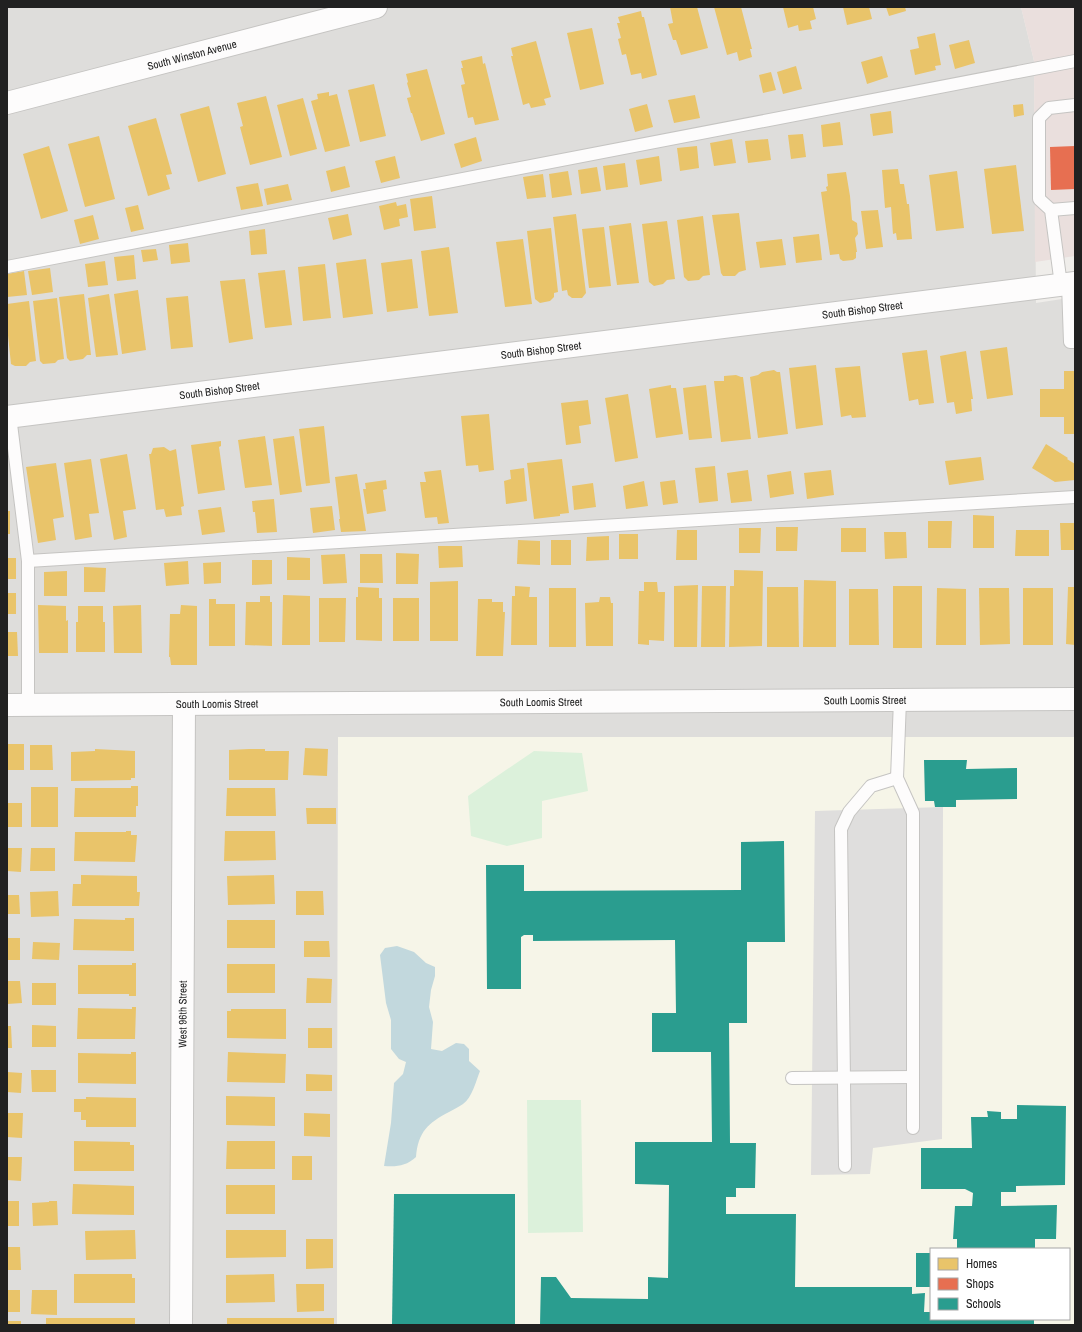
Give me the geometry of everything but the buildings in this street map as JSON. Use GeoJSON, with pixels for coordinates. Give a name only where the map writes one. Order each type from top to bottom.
{"type":"FeatureCollection","features":[{"type":"Feature","properties":{"kind":"street","name":"South Winston Avenue"},"geometry":{"type":"LineString","coordinates":[[7,103],[376,7]]}},
{"type":"Feature","properties":{"kind":"street","name":"South Bishop Street"},"geometry":{"type":"LineString","coordinates":[[8,417],[1062,285]]}},
{"type":"Feature","properties":{"kind":"street","name":"South Loomis Street"},"geometry":{"type":"LineString","coordinates":[[17,705],[1075,699]]}},
{"type":"Feature","properties":{"kind":"street","name":"West 96th Street"},"geometry":{"type":"LineString","coordinates":[[181,1325],[184,704]]}},
{"type":"Feature","properties":{"kind":"lane"},"geometry":{"type":"LineString","coordinates":[[7,267],[1075,61]]}},
{"type":"Feature","properties":{"kind":"lane"},"geometry":{"type":"LineString","coordinates":[[1075,105],[1049,108],[1039,118],[1039,199],[1051,210],[1070,342],[1075,342]]}},
{"type":"Feature","properties":{"kind":"lane"},"geometry":{"type":"LineString","coordinates":[[1051,210],[1075,208]]}},
{"type":"Feature","properties":{"kind":"lane"},"geometry":{"type":"LineString","coordinates":[[8,417],[28,561],[17,705]]}},
{"type":"Feature","properties":{"kind":"lane"},"geometry":{"type":"LineString","coordinates":[[28,561],[1075,497]]}},
{"type":"Feature","properties":{"kind":"lane"},"geometry":{"type":"LineString","coordinates":[[900,700],[897,778],[913,813],[913,1128]]}},
{"type":"Feature","properties":{"kind":"lane"},"geometry":{"type":"LineString","coordinates":[[845,1166],[841,829],[849,812],[871,786],[897,778]]}},
{"type":"Feature","properties":{"kind":"lane"},"geometry":{"type":"LineString","coordinates":[[792,1078],[913,1077]]}},
{"type":"Feature","properties":{"kind":"shaded area"},"geometry":{"type":"Polygon","coordinates":[[[7,7],[1021,7],[1034,61],[1036,303],[1075,297],[1075,737],[338,737],[337,1325],[7,1325],[7,7]]]}},
{"type":"Feature","properties":{"kind":"shaded area"},"geometry":{"type":"Polygon","coordinates":[[[1021,7],[1075,7],[1075,256],[1035,262],[1034,61],[1021,7]]]}},
{"type":"Feature","properties":{"kind":"shaded area"},"geometry":{"type":"Polygon","coordinates":[[[338,737],[1075,737],[1075,1325],[337,1325],[338,737]]]}},
{"type":"Feature","properties":{"kind":"shaded area"},"geometry":{"type":"Polygon","coordinates":[[[943,807],[942,1139],[873,1148],[870,1174],[811,1175],[815,811],[943,807]]]}},
{"type":"Feature","properties":{"kind":"green space"},"geometry":{"type":"Polygon","coordinates":[[[534,751],[582,753],[588,791],[542,801],[542,838],[507,846],[471,836],[468,796],[534,751]]]}},
{"type":"Feature","properties":{"kind":"green space"},"geometry":{"type":"Polygon","coordinates":[[[527,1100],[581,1100],[583,1232],[528,1233],[527,1100]]]}},
{"type":"Feature","properties":{"kind":"water"},"geometry":{"type":"Polygon","coordinates":[[[397,946],[414,952],[426,963],[435,967],[435,976],[431,990],[429,1007],[433,1022],[431,1049],[442,1051],[456,1043],[464,1044],[469,1049],[469,1061],[480,1071],[469,1098],[460,1106],[435,1120],[425,1129],[419,1141],[416,1157],[405,1164],[397,1166],[384,1166],[391,1123],[394,1083],[403,1074],[406,1062],[399,1059],[391,1049],[391,1020],[386,1003],[380,955],[385,948],[397,946]]]}}]}
